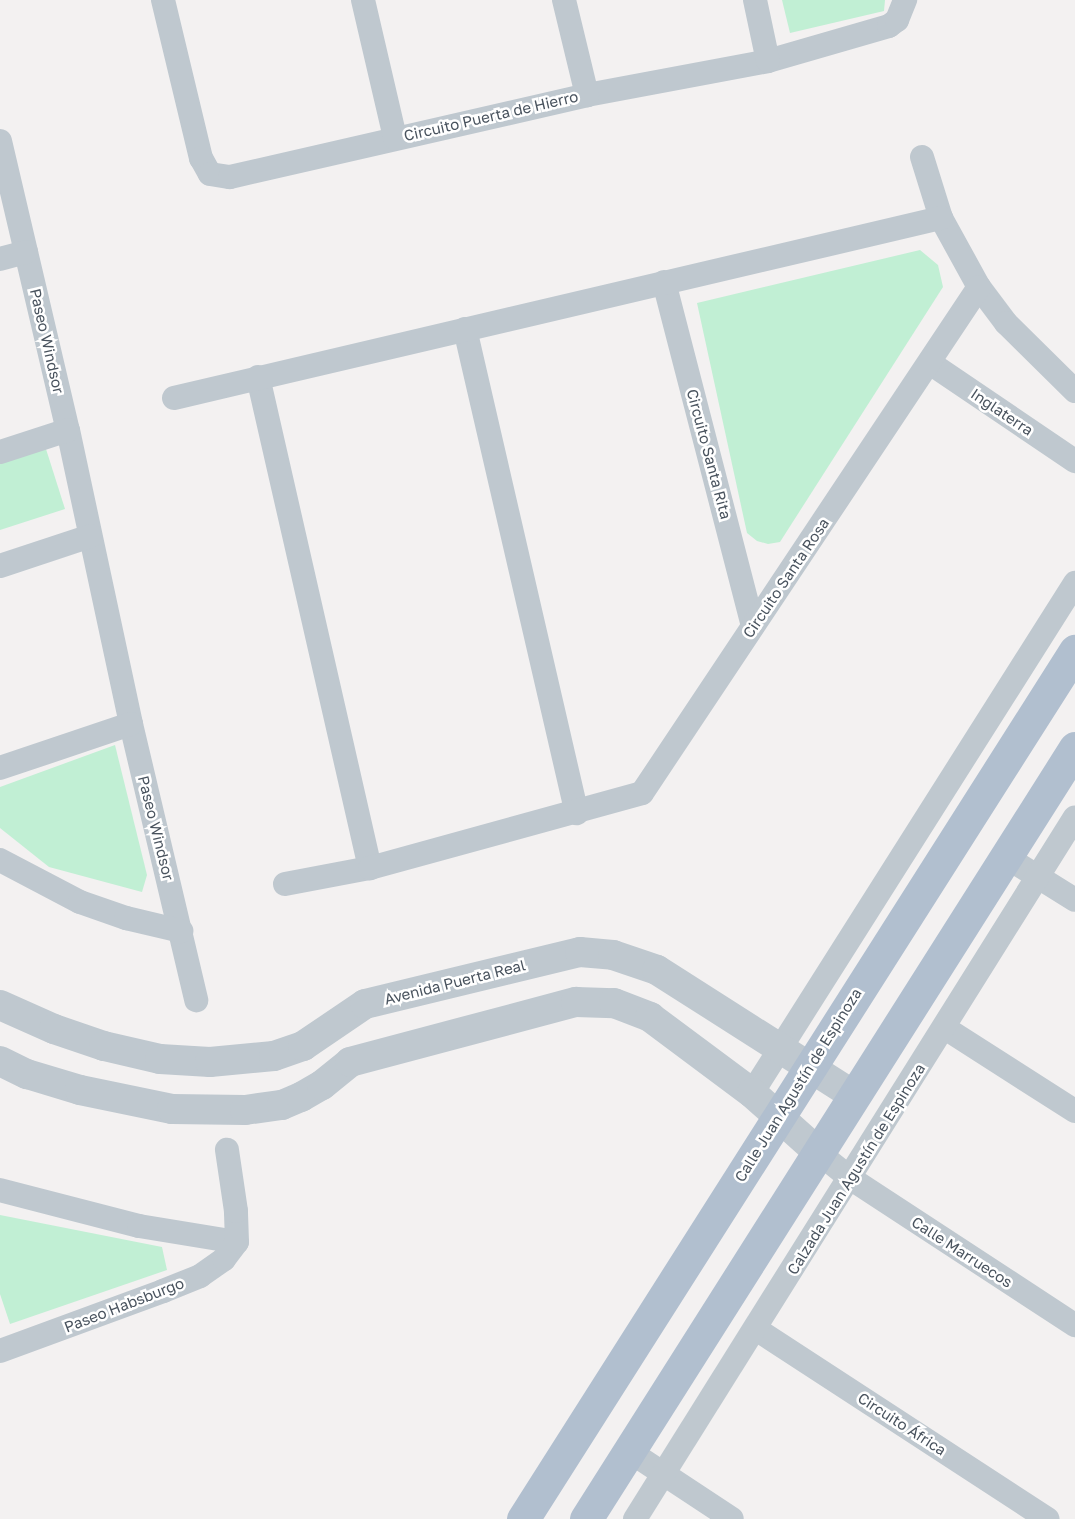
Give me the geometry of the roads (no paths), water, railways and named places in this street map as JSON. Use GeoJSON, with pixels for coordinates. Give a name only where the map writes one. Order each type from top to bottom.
{"type":"FeatureCollection","features":[{"type":"Feature","properties":{"kind":"main road","name":"Calle Juan Agustín de Espinoza"},"geometry":{"type":"LineString","coordinates":[[522,1519],[1075,651]]}},
{"type":"Feature","properties":{"kind":"main road"},"geometry":{"type":"LineString","coordinates":[[586,1519],[1075,748]]}},
{"type":"Feature","properties":{"kind":"street","name":"Circuito Puerta de Hierro"},"geometry":{"type":"LineString","coordinates":[[163,0],[201,158],[210,174],[230,177],[587,95],[768,61],[889,26],[897,20],[905,0]]}},
{"type":"Feature","properties":{"kind":"street","name":"Circuito Puerta de Hierro"},"geometry":{"type":"LineString","coordinates":[[363,0],[395,138]]}},
{"type":"Feature","properties":{"kind":"street","name":"Circuito Puerta de Hierro"},"geometry":{"type":"LineString","coordinates":[[564,0],[587,95]]}},
{"type":"Feature","properties":{"kind":"street"},"geometry":{"type":"LineString","coordinates":[[755,0],[768,61]]}},
{"type":"Feature","properties":{"kind":"street","name":"Paseo Windsor"},"geometry":{"type":"LineString","coordinates":[[1,152],[68,430],[131,724],[196,1000]]}},
{"type":"Feature","properties":{"kind":"street"},"geometry":{"type":"LineString","coordinates":[[922,157],[941,218],[979,287],[1006,323],[1075,391]]}},
{"type":"Feature","properties":{"kind":"street"},"geometry":{"type":"LineString","coordinates":[[174,398],[941,218]]}},
{"type":"Feature","properties":{"kind":"street"},"geometry":{"type":"LineString","coordinates":[[0,259],[26,252]]}},
{"type":"Feature","properties":{"kind":"street","name":"Circuito Santa Rita"},"geometry":{"type":"LineString","coordinates":[[664,282],[753,626]]}},
{"type":"Feature","properties":{"kind":"street","name":"Circuito Santa Rosa"},"geometry":{"type":"LineString","coordinates":[[577,813],[642,793],[979,287]]}},
{"type":"Feature","properties":{"kind":"street"},"geometry":{"type":"LineString","coordinates":[[285,884],[370,868],[577,813],[465,329]]}},
{"type":"Feature","properties":{"kind":"street","name":"Inglaterra"},"geometry":{"type":"LineString","coordinates":[[930,363],[1075,461]]}},
{"type":"Feature","properties":{"kind":"street"},"geometry":{"type":"LineString","coordinates":[[258,377],[370,868]]}},
{"type":"Feature","properties":{"kind":"street"},"geometry":{"type":"LineString","coordinates":[[0,452],[68,430]]}},
{"type":"Feature","properties":{"kind":"street"},"geometry":{"type":"LineString","coordinates":[[0,566],[90,536]]}},
{"type":"Feature","properties":{"kind":"street"},"geometry":{"type":"LineString","coordinates":[[752,1094],[1075,584]]}},
{"type":"Feature","properties":{"kind":"street"},"geometry":{"type":"LineString","coordinates":[[0,768],[131,724]]}},
{"type":"Feature","properties":{"kind":"street","name":"Calzada Juan Agustín de Espinoza"},"geometry":{"type":"LineString","coordinates":[[635,1519],[945,1028],[1075,817]]}},
{"type":"Feature","properties":{"kind":"street"},"geometry":{"type":"LineString","coordinates":[[1006,857],[1075,900]]}},
{"type":"Feature","properties":{"kind":"street"},"geometry":{"type":"LineString","coordinates":[[0,860],[80,902],[126,918],[181,931]]}},
{"type":"Feature","properties":{"kind":"street","name":"Avenida Puerta Real"},"geometry":{"type":"LineString","coordinates":[[0,1005],[54,1029],[104,1046],[160,1059],[210,1062],[273,1056],[303,1046],[365,1004],[580,952],[613,955],[657,970],[888,1117]]}},
{"type":"Feature","properties":{"kind":"street"},"geometry":{"type":"LineString","coordinates":[[0,1061],[27,1074],[80,1090],[172,1109],[215,1111],[282,1105],[322,1085],[350,1062],[576,1002],[614,1003],[650,1017],[752,1094],[819,1153]]}},
{"type":"Feature","properties":{"kind":"street"},"geometry":{"type":"LineString","coordinates":[[343,1017],[350,1062]]}},
{"type":"Feature","properties":{"kind":"street"},"geometry":{"type":"LineString","coordinates":[[945,1028],[1075,1111]]}},
{"type":"Feature","properties":{"kind":"street"},"geometry":{"type":"LineString","coordinates":[[210,1062],[215,1111]]}},
{"type":"Feature","properties":{"kind":"street"},"geometry":{"type":"LineString","coordinates":[[0,1190],[140,1226],[237,1242],[237,1211],[227,1150]]}},
{"type":"Feature","properties":{"kind":"street","name":"Calle Marruecos"},"geometry":{"type":"LineString","coordinates":[[819,1153],[850,1178],[1075,1325]]}},
{"type":"Feature","properties":{"kind":"street","name":"Paseo Habsburgo"},"geometry":{"type":"LineString","coordinates":[[0,1351],[200,1276],[224,1259],[237,1242]]}},
{"type":"Feature","properties":{"kind":"street","name":"Circuito África"},"geometry":{"type":"LineString","coordinates":[[756,1329],[1047,1519]]}},
{"type":"Feature","properties":{"kind":"street"},"geometry":{"type":"LineString","coordinates":[[629,1452],[732,1519]]}}]}
